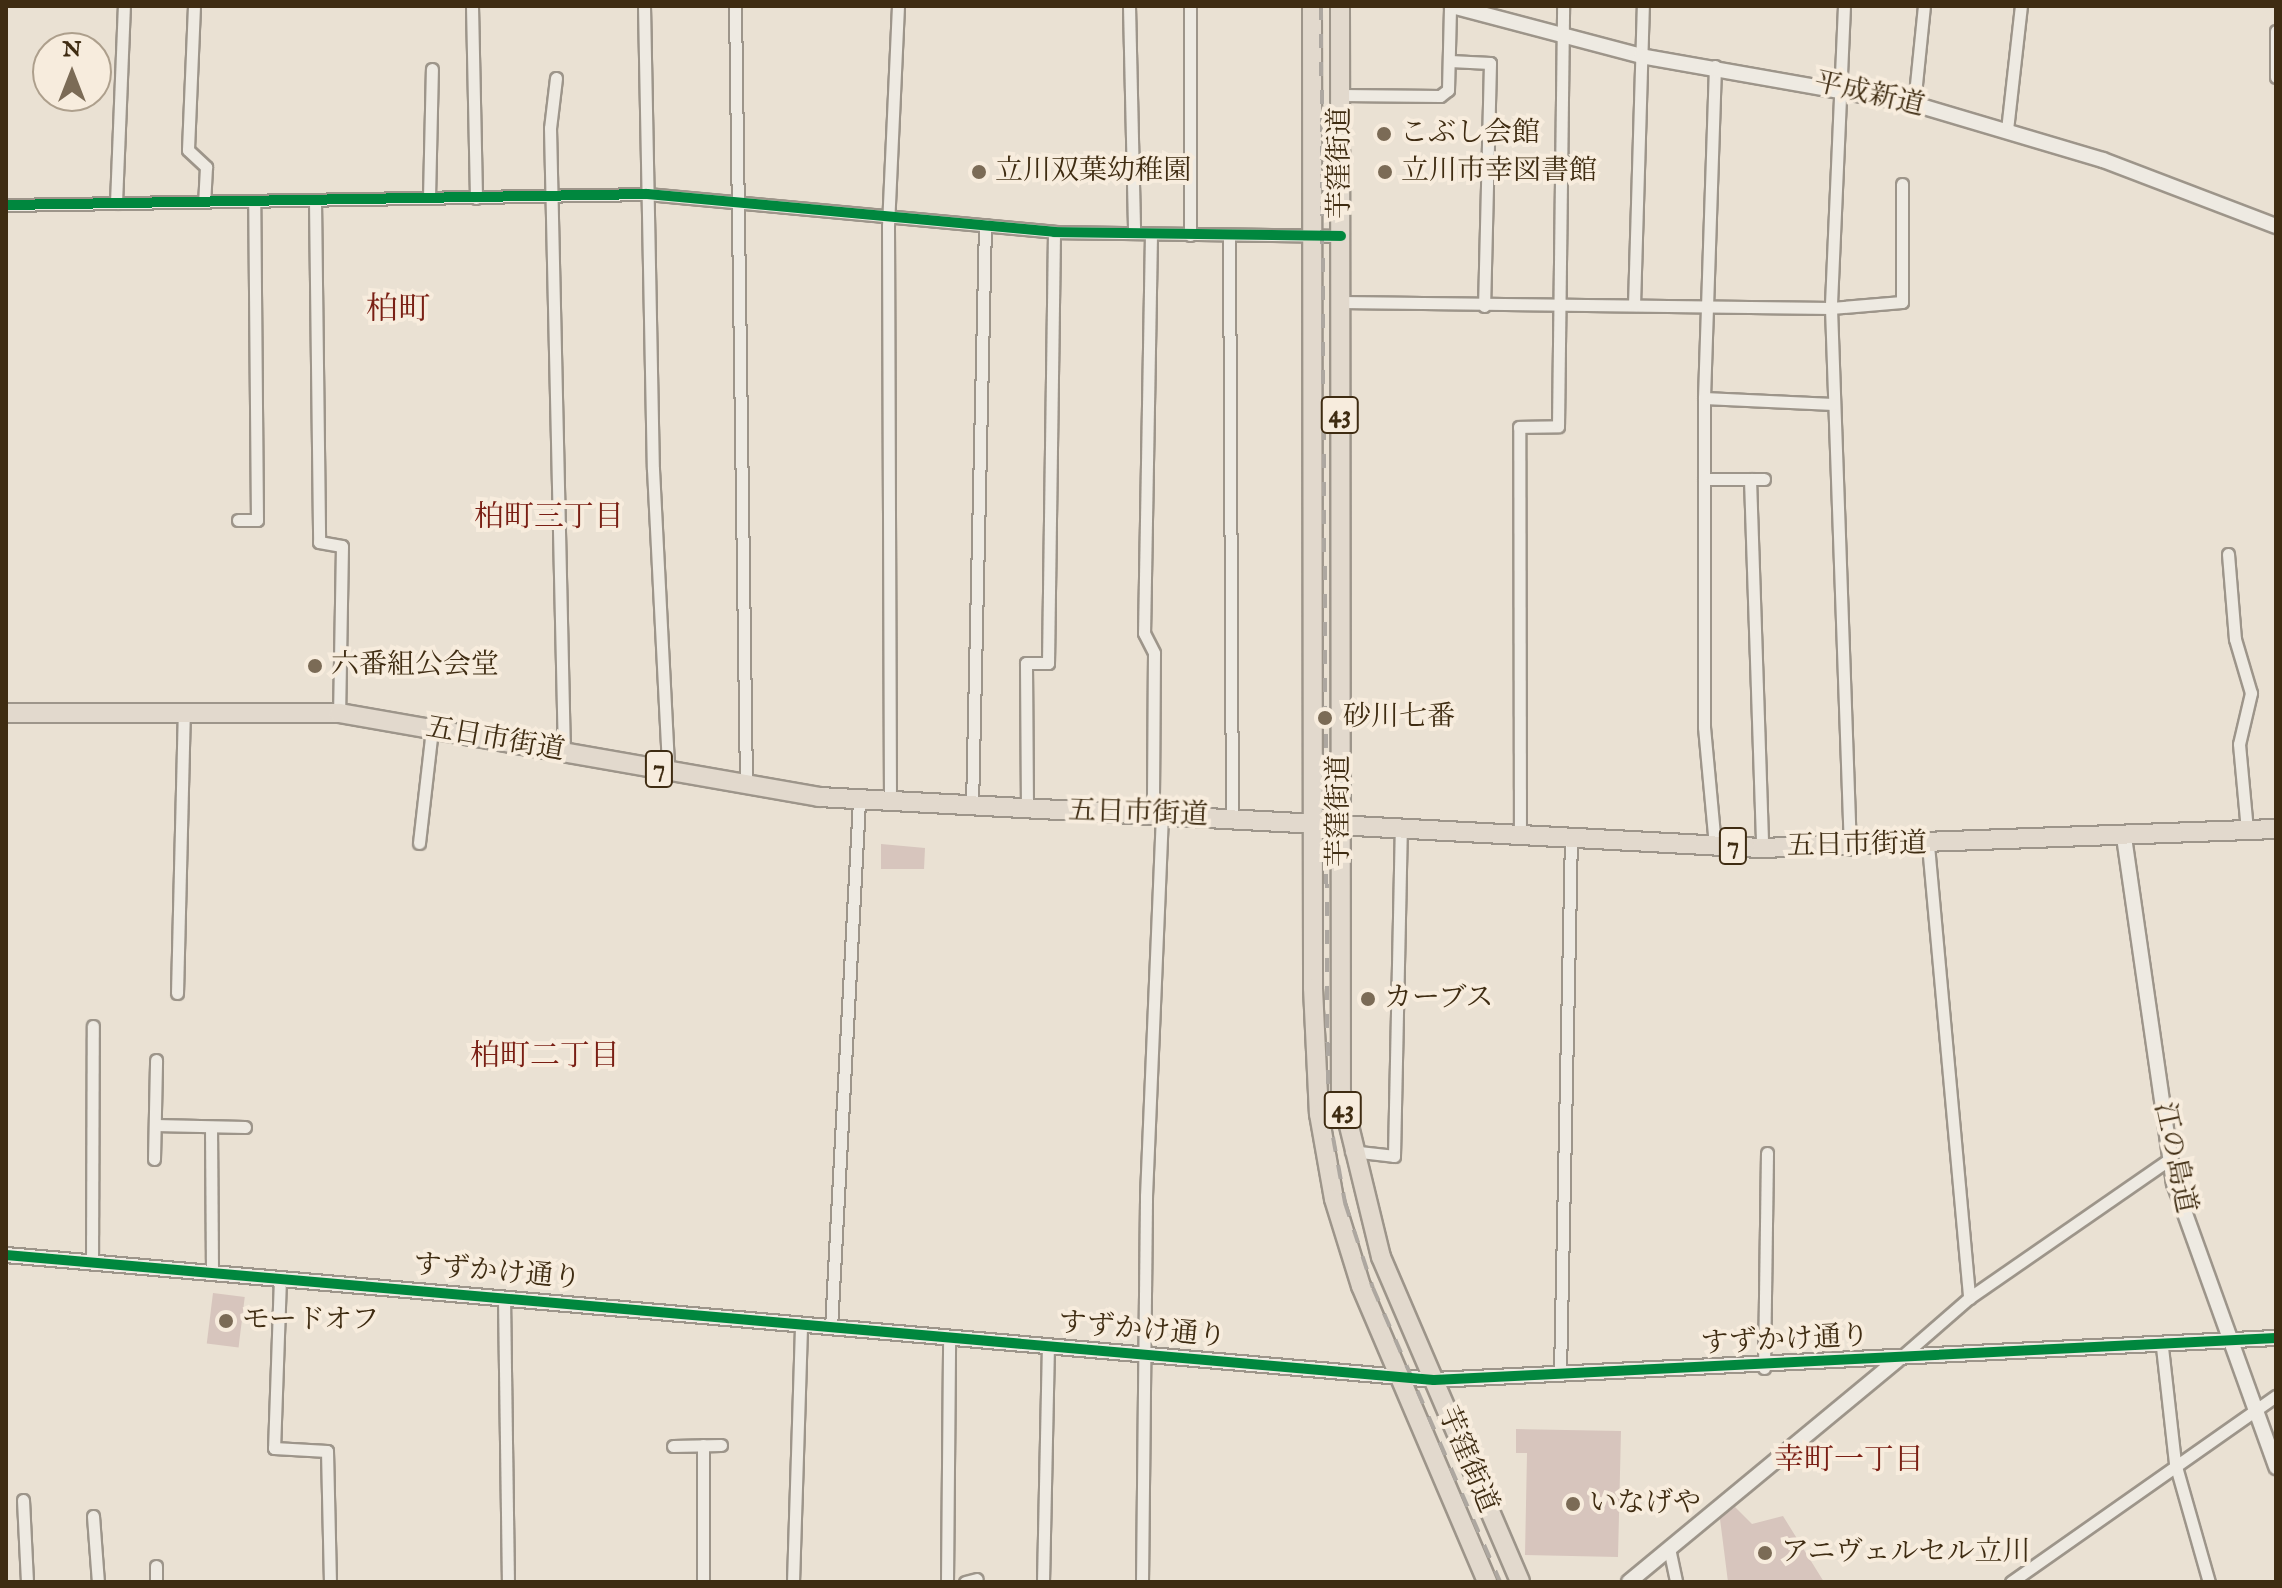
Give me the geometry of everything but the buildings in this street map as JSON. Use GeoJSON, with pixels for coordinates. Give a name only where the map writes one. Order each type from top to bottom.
{"type":"FeatureCollection","features":[{"type":"Feature","properties":{"kind":"main road","name":"芋窪街道"},"geometry":{"type":"LineString","coordinates":[[1312,6],[1313,988],[1325,1151],[1361,1286],[1487,1582]]}},
{"type":"Feature","properties":{"kind":"main road","name":"芋窪街道"},"geometry":{"type":"LineString","coordinates":[[1340,6],[1342,824],[1339,1049],[1351,1151],[1381,1257],[1520,1582]]}},
{"type":"Feature","properties":{"kind":"main road","name":"五日市街道"},"geometry":{"type":"LineString","coordinates":[[6,713],[339,713],[746,784],[859,800],[1762,848],[1850,849],[2276,829]]}},
{"type":"Feature","properties":{"kind":"street"},"geometry":{"type":"LineString","coordinates":[[116,203],[124,6]]}},
{"type":"Feature","properties":{"kind":"street"},"geometry":{"type":"LineString","coordinates":[[194,6],[188,150],[206,167],[204,202]]}},
{"type":"Feature","properties":{"kind":"street"},"geometry":{"type":"LineString","coordinates":[[472,6],[476,198]]}},
{"type":"Feature","properties":{"kind":"street"},"geometry":{"type":"LineString","coordinates":[[644,6],[647,194],[668,770]]}},
{"type":"Feature","properties":{"kind":"street"},"geometry":{"type":"LineString","coordinates":[[735,6],[735,199],[746,784]]}},
{"type":"Feature","properties":{"kind":"street"},"geometry":{"type":"LineString","coordinates":[[890,801],[890,216],[898,6]]}},
{"type":"Feature","properties":{"kind":"street"},"geometry":{"type":"LineString","coordinates":[[1129,6],[1134,233]]}},
{"type":"Feature","properties":{"kind":"street"},"geometry":{"type":"LineString","coordinates":[[1190,6],[1190,235]]}},
{"type":"Feature","properties":{"kind":"street"},"geometry":{"type":"LineString","coordinates":[[1341,95],[1440,96],[1448,90],[1451,6]]}},
{"type":"Feature","properties":{"kind":"street","name":"平成新道"},"geometry":{"type":"LineString","coordinates":[[1451,6],[1486,11],[1559,35],[1641,56],[1838,86],[1914,104],[2007,130],[2276,226]]}},
{"type":"Feature","properties":{"kind":"street"},"geometry":{"type":"LineString","coordinates":[[1520,835],[1519,427],[1558,426],[1555,306],[1559,35],[1563,6]]}},
{"type":"Feature","properties":{"kind":"street"},"geometry":{"type":"LineString","coordinates":[[1634,305],[1643,6]]}},
{"type":"Feature","properties":{"kind":"street"},"geometry":{"type":"LineString","coordinates":[[1844,6],[1838,86],[1831,308],[1850,849]]}},
{"type":"Feature","properties":{"kind":"street"},"geometry":{"type":"LineString","coordinates":[[1914,104],[1924,6]]}},
{"type":"Feature","properties":{"kind":"street"},"geometry":{"type":"LineString","coordinates":[[2007,130],[2021,6]]}},
{"type":"Feature","properties":{"kind":"street"},"geometry":{"type":"LineString","coordinates":[[2276,31],[2276,77]]}},
{"type":"Feature","properties":{"kind":"street"},"geometry":{"type":"LineString","coordinates":[[1450,61],[1490,63],[1484,306]]}},
{"type":"Feature","properties":{"kind":"street"},"geometry":{"type":"LineString","coordinates":[[1715,66],[1704,398],[1704,727],[1715,845]]}},
{"type":"Feature","properties":{"kind":"street"},"geometry":{"type":"LineString","coordinates":[[429,198],[432,69]]}},
{"type":"Feature","properties":{"kind":"street"},"geometry":{"type":"LineString","coordinates":[[556,78],[551,196],[564,753]]}},
{"type":"Feature","properties":{"kind":"street"},"geometry":{"type":"LineString","coordinates":[[1341,302],[1706,308],[1831,308],[1902,302],[1902,184]]}},
{"type":"Feature","properties":{"kind":"street"},"geometry":{"type":"LineString","coordinates":[[6,205],[647,194],[735,199],[1054,232],[1341,236]]}},
{"type":"Feature","properties":{"kind":"street"},"geometry":{"type":"LineString","coordinates":[[315,201],[319,542],[342,546],[339,713]]}},
{"type":"Feature","properties":{"kind":"street"},"geometry":{"type":"LineString","coordinates":[[238,520],[257,520],[254,202]]}},
{"type":"Feature","properties":{"kind":"street"},"geometry":{"type":"LineString","coordinates":[[972,806],[985,225]]}},
{"type":"Feature","properties":{"kind":"street"},"geometry":{"type":"LineString","coordinates":[[1027,809],[1026,663],[1048,663],[1054,232]]}},
{"type":"Feature","properties":{"kind":"street"},"geometry":{"type":"LineString","coordinates":[[1142,1582],[1144,1355],[1157,815],[1154,653],[1144,633],[1151,234]]}},
{"type":"Feature","properties":{"kind":"street"},"geometry":{"type":"LineString","coordinates":[[1229,235],[1232,818]]}},
{"type":"Feature","properties":{"kind":"street"},"geometry":{"type":"LineString","coordinates":[[1704,398],[1833,404]]}},
{"type":"Feature","properties":{"kind":"street"},"geometry":{"type":"LineString","coordinates":[[1704,479],[1764,479]]}},
{"type":"Feature","properties":{"kind":"street"},"geometry":{"type":"LineString","coordinates":[[1750,479],[1762,848]]}},
{"type":"Feature","properties":{"kind":"street"},"geometry":{"type":"LineString","coordinates":[[2228,554],[2235,639],[2251,693],[2239,744],[2247,830]]}},
{"type":"Feature","properties":{"kind":"street"},"geometry":{"type":"LineString","coordinates":[[177,993],[184,713]]}},
{"type":"Feature","properties":{"kind":"street"},"geometry":{"type":"LineString","coordinates":[[419,843],[432,729]]}},
{"type":"Feature","properties":{"kind":"street"},"geometry":{"type":"LineString","coordinates":[[831,1328],[859,800]]}},
{"type":"Feature","properties":{"kind":"street"},"geometry":{"type":"LineString","coordinates":[[1351,1151],[1394,1156],[1401,828]]}},
{"type":"Feature","properties":{"kind":"street"},"geometry":{"type":"LineString","coordinates":[[1560,1374],[1571,837]]}},
{"type":"Feature","properties":{"kind":"street","name":"江の島道"},"geometry":{"type":"LineString","coordinates":[[2124,837],[2168,1160],[2229,1341],[2276,1467]]}},
{"type":"Feature","properties":{"kind":"street"},"geometry":{"type":"LineString","coordinates":[[1928,845],[1969,1298]]}},
{"type":"Feature","properties":{"kind":"street"},"geometry":{"type":"LineString","coordinates":[[92,1262],[93,1026]]}},
{"type":"Feature","properties":{"kind":"street"},"geometry":{"type":"LineString","coordinates":[[154,1159],[156,1060]]}},
{"type":"Feature","properties":{"kind":"street"},"geometry":{"type":"LineString","coordinates":[[155,1125],[245,1127]]}},
{"type":"Feature","properties":{"kind":"street"},"geometry":{"type":"LineString","coordinates":[[211,1127],[212,1272]]}},
{"type":"Feature","properties":{"kind":"street"},"geometry":{"type":"LineString","coordinates":[[1764,1368],[1767,1153]]}},
{"type":"Feature","properties":{"kind":"street"},"geometry":{"type":"LineString","coordinates":[[1629,1582],[1969,1298],[2168,1160]]}},
{"type":"Feature","properties":{"kind":"street","name":"すずかけ通り"},"geometry":{"type":"LineString","coordinates":[[6,1255],[1434,1380],[1764,1368],[2276,1338]]}},
{"type":"Feature","properties":{"kind":"street"},"geometry":{"type":"LineString","coordinates":[[280,1278],[274,1448],[327,1451],[330,1582]]}},
{"type":"Feature","properties":{"kind":"street"},"geometry":{"type":"LineString","coordinates":[[504,1298],[508,1582]]}},
{"type":"Feature","properties":{"kind":"street"},"geometry":{"type":"LineString","coordinates":[[793,1582],[801,1324]]}},
{"type":"Feature","properties":{"kind":"street"},"geometry":{"type":"LineString","coordinates":[[947,1582],[949,1338]]}},
{"type":"Feature","properties":{"kind":"street"},"geometry":{"type":"LineString","coordinates":[[1043,1582],[1048,1347]]}},
{"type":"Feature","properties":{"kind":"street"},"geometry":{"type":"LineString","coordinates":[[2162,1347],[2175,1463],[2209,1582]]}},
{"type":"Feature","properties":{"kind":"street"},"geometry":{"type":"LineString","coordinates":[[2011,1582],[2175,1463],[2276,1396]]}},
{"type":"Feature","properties":{"kind":"street"},"geometry":{"type":"LineString","coordinates":[[703,1445],[703,1582]]}},
{"type":"Feature","properties":{"kind":"street"},"geometry":{"type":"LineString","coordinates":[[673,1446],[721,1445]]}},
{"type":"Feature","properties":{"kind":"street"},"geometry":{"type":"LineString","coordinates":[[23,1500],[27,1582]]}},
{"type":"Feature","properties":{"kind":"street"},"geometry":{"type":"LineString","coordinates":[[93,1516],[98,1582]]}},
{"type":"Feature","properties":{"kind":"street"},"geometry":{"type":"LineString","coordinates":[[1669,1548],[1676,1582]]}},
{"type":"Feature","properties":{"kind":"street"},"geometry":{"type":"LineString","coordinates":[[156,1566],[156,1582]]}},
{"type":"Feature","properties":{"kind":"railway"},"geometry":{"type":"LineString","coordinates":[[1321,6],[1328,1110],[1345,1203],[1373,1288],[1500,1582]]}},
{"type":"Feature","properties":{"kind":"cycle path"},"geometry":{"type":"LineString","coordinates":[[6,205],[647,194],[1054,232],[1341,236]]}},
{"type":"Feature","properties":{"kind":"cycle path"},"geometry":{"type":"LineString","coordinates":[[6,1255],[1434,1380],[2276,1338]]}},
{"type":"Feature","properties":{"kind":"place","name":"こぶし会館"},"geometry":{"type":"Point","coordinates":[1384,134]}},
{"type":"Feature","properties":{"kind":"place","name":"立川双葉幼稚園"},"geometry":{"type":"Point","coordinates":[979,172]}},
{"type":"Feature","properties":{"kind":"place","name":"立川市幸図書館"},"geometry":{"type":"Point","coordinates":[1385,172]}},
{"type":"Feature","properties":{"kind":"place","name":"六番組公会堂"},"geometry":{"type":"Point","coordinates":[315,666]}},
{"type":"Feature","properties":{"kind":"place","name":"砂川七番"},"geometry":{"type":"Point","coordinates":[1325,718]}},
{"type":"Feature","properties":{"kind":"place","name":"カーブス"},"geometry":{"type":"Point","coordinates":[1368,999]}},
{"type":"Feature","properties":{"kind":"place","name":"モードオフ"},"geometry":{"type":"Point","coordinates":[226,1321]}},
{"type":"Feature","properties":{"kind":"place","name":"いなげや"},"geometry":{"type":"Point","coordinates":[1573,1504]}},
{"type":"Feature","properties":{"kind":"place","name":"アニヴェルセル立川"},"geometry":{"type":"Point","coordinates":[1765,1553]}},
{"type":"Feature","properties":{"kind":"district","name":"柏町"},"geometry":{"type":"Point","coordinates":[398,311]}},
{"type":"Feature","properties":{"kind":"district","name":"柏町三丁目"},"geometry":{"type":"Point","coordinates":[549,518]}},
{"type":"Feature","properties":{"kind":"district","name":"柏町二丁目"},"geometry":{"type":"Point","coordinates":[545,1057]}},
{"type":"Feature","properties":{"kind":"district","name":"幸町一丁目"},"geometry":{"type":"Point","coordinates":[1849,1461]}}]}
